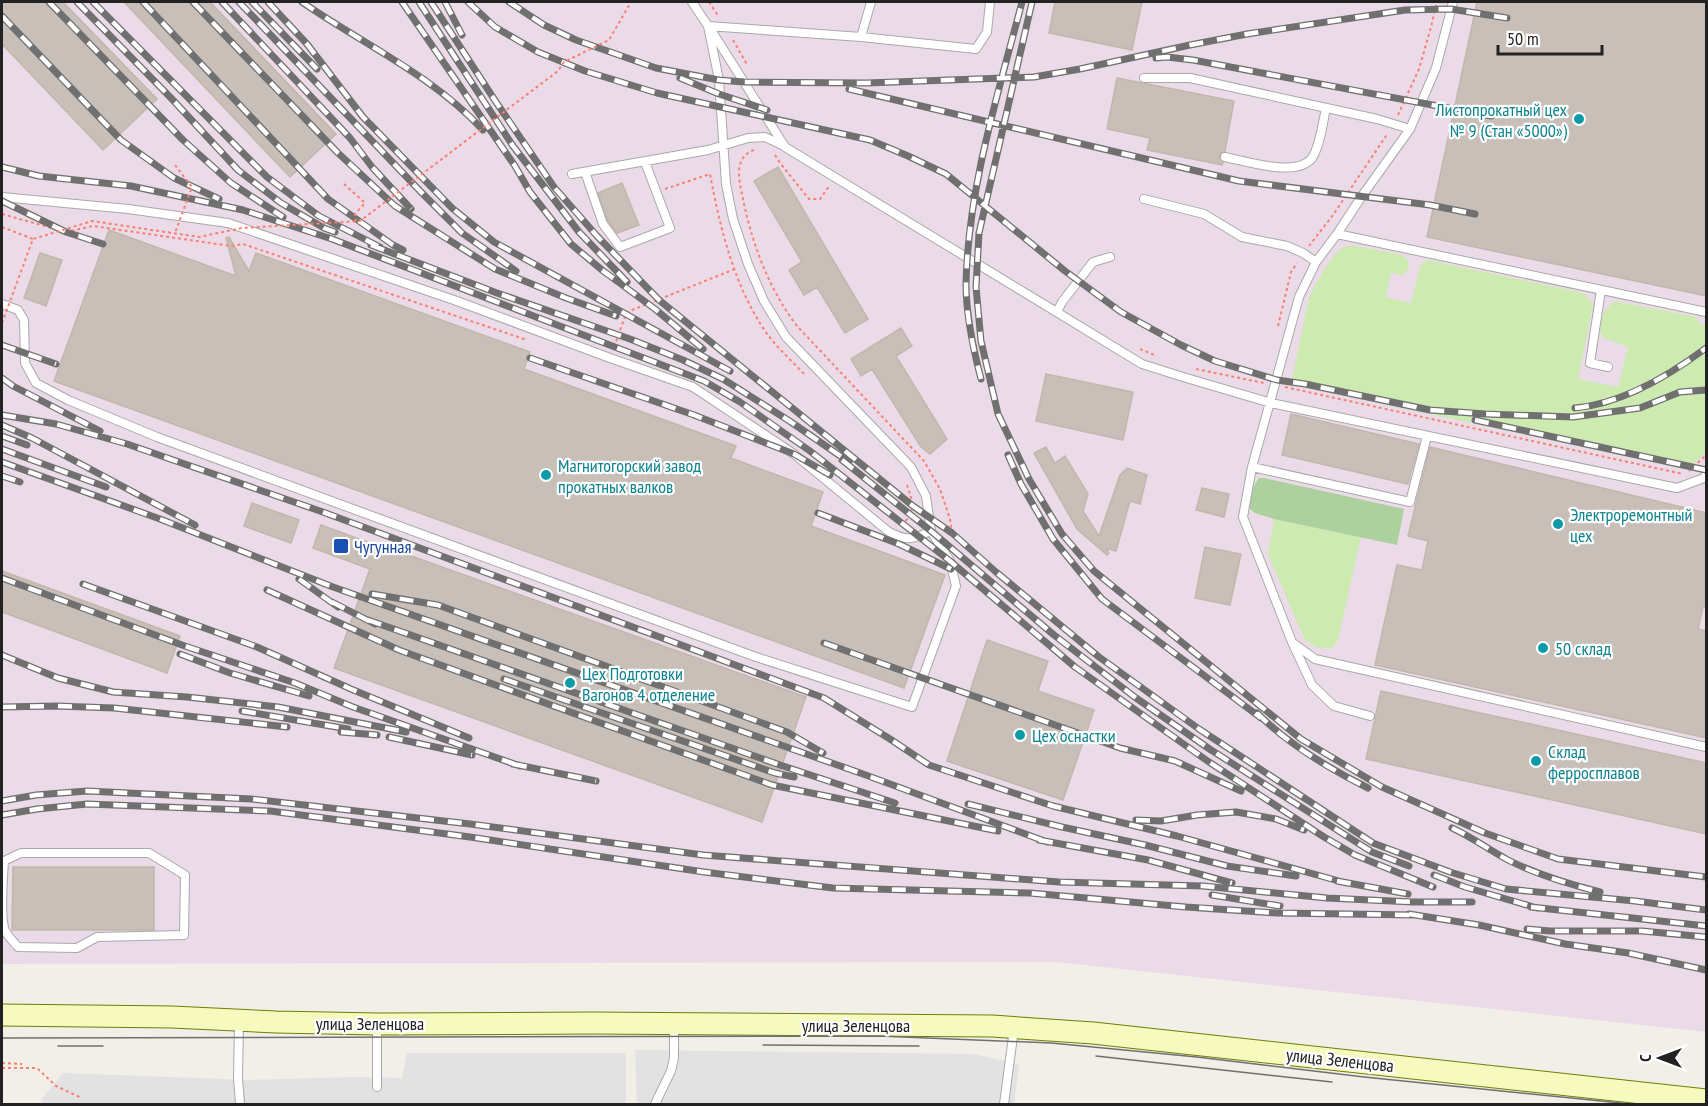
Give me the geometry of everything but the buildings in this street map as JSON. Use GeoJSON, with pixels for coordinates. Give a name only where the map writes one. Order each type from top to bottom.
{"type":"FeatureCollection","features":[{"type":"Feature","properties":{"kind":"main road","name":"улица Зеленцова"},"geometry":{"type":"LineString","coordinates":[[2,1015],[172,1017],[377,1024],[674,1023],[992,1026],[1105,1034],[1707,1100]]}},
{"type":"Feature","properties":{"kind":"lane"},"geometry":{"type":"LineString","coordinates":[[692,2],[785,147]]}},
{"type":"Feature","properties":{"kind":"lane"},"geometry":{"type":"LineString","coordinates":[[861,37],[871,2]]}},
{"type":"Feature","properties":{"kind":"lane"},"geometry":{"type":"LineString","coordinates":[[708,27],[861,37],[976,49],[987,32],[990,2]]}},
{"type":"Feature","properties":{"kind":"lane"},"geometry":{"type":"LineString","coordinates":[[1370,716],[1334,706],[1312,685],[1292,642],[1243,517],[1252,467],[1299,297],[1316,262],[1410,129],[1436,68],[1453,2]]}},
{"type":"Feature","properties":{"kind":"lane"},"geometry":{"type":"LineString","coordinates":[[2,304],[18,310],[24,320],[25,363],[36,383],[68,400],[157,437],[756,657],[912,707],[956,586],[950,561],[931,531],[926,496],[911,467],[786,337],[764,301],[748,264],[733,219],[726,184],[719,80],[708,27]]}},
{"type":"Feature","properties":{"kind":"lane"},"geometry":{"type":"LineString","coordinates":[[1144,78],[1190,78],[1377,119],[1410,129]]}},
{"type":"Feature","properties":{"kind":"lane"},"geometry":{"type":"LineString","coordinates":[[1225,157],[1276,168],[1298,166],[1311,159],[1326,108]]}},
{"type":"Feature","properties":{"kind":"lane"},"geometry":{"type":"LineString","coordinates":[[572,174],[723,147],[748,138],[765,138],[785,147],[1142,364],[1271,403],[1677,488],[1704,478],[1707,474]]}},
{"type":"Feature","properties":{"kind":"lane"},"geometry":{"type":"LineString","coordinates":[[585,172],[603,224],[620,247],[670,228],[645,162]]}},
{"type":"Feature","properties":{"kind":"lane"},"geometry":{"type":"LineString","coordinates":[[2,197],[128,209],[228,223],[454,300],[693,387],[794,454],[889,532],[905,540],[931,531]]}},
{"type":"Feature","properties":{"kind":"lane"},"geometry":{"type":"LineString","coordinates":[[1144,198],[1204,214],[1242,237],[1287,246],[1316,262]]}},
{"type":"Feature","properties":{"kind":"lane"},"geometry":{"type":"LineString","coordinates":[[1337,234],[1707,312]]}},
{"type":"Feature","properties":{"kind":"lane"},"geometry":{"type":"LineString","coordinates":[[1057,312],[1093,262],[1110,257]]}},
{"type":"Feature","properties":{"kind":"lane"},"geometry":{"type":"LineString","coordinates":[[1601,290],[1590,363],[1608,367]]}},
{"type":"Feature","properties":{"kind":"lane"},"geometry":{"type":"LineString","coordinates":[[1252,467],[1410,502],[1427,436]]}},
{"type":"Feature","properties":{"kind":"lane"},"geometry":{"type":"LineString","coordinates":[[1292,642],[1315,659],[1707,747]]}},
{"type":"Feature","properties":{"kind":"lane"},"geometry":{"type":"LineString","coordinates":[[21,853],[149,853],[185,874],[184,935],[97,937],[77,948],[18,947],[4,929],[2,898],[4,861],[21,853]]}},
{"type":"Feature","properties":{"kind":"lane"},"geometry":{"type":"LineString","coordinates":[[239,1020],[240,1104]]}},
{"type":"Feature","properties":{"kind":"lane"},"geometry":{"type":"LineString","coordinates":[[655,1104],[674,1058],[674,1023]]}},
{"type":"Feature","properties":{"kind":"lane"},"geometry":{"type":"LineString","coordinates":[[377,1024],[377,1087]]}},
{"type":"Feature","properties":{"kind":"lane"},"geometry":{"type":"LineString","coordinates":[[1004,1104],[1014,1028]]}},
{"type":"Feature","properties":{"kind":"path"},"geometry":{"type":"LineString","coordinates":[[2,227],[33,238],[92,221],[199,237],[242,228],[360,221],[558,72],[564,62],[609,40],[631,2]]}},
{"type":"Feature","properties":{"kind":"path"},"geometry":{"type":"LineString","coordinates":[[709,2],[752,73]]}},
{"type":"Feature","properties":{"kind":"path"},"geometry":{"type":"LineString","coordinates":[[1276,335],[1292,272],[1394,124],[1419,69],[1437,2]]}},
{"type":"Feature","properties":{"kind":"path"},"geometry":{"type":"LineString","coordinates":[[759,148],[752,150],[742,158],[740,163],[744,205],[760,260],[780,301],[797,326],[929,469],[945,501],[952,533]]}},
{"type":"Feature","properties":{"kind":"path"},"geometry":{"type":"LineString","coordinates":[[774,153],[809,199],[820,199],[834,177]]}},
{"type":"Feature","properties":{"kind":"path"},"geometry":{"type":"LineString","coordinates":[[175,165],[192,187],[175,233]]}},
{"type":"Feature","properties":{"kind":"path"},"geometry":{"type":"LineString","coordinates":[[656,192],[710,174],[719,222],[735,270],[751,306],[764,330],[775,344],[807,376]]}},
{"type":"Feature","properties":{"kind":"path"},"geometry":{"type":"LineString","coordinates":[[344,184],[365,203],[355,214],[356,221]]}},
{"type":"Feature","properties":{"kind":"path"},"geometry":{"type":"LineString","coordinates":[[2,214],[66,232],[93,226],[231,246],[243,244],[528,340]]}},
{"type":"Feature","properties":{"kind":"path"},"geometry":{"type":"LineString","coordinates":[[2,323],[33,238]]}},
{"type":"Feature","properties":{"kind":"path"},"geometry":{"type":"LineString","coordinates":[[610,358],[626,314],[760,260]]}},
{"type":"Feature","properties":{"kind":"path"},"geometry":{"type":"LineString","coordinates":[[1134,346],[1161,358]]}},
{"type":"Feature","properties":{"kind":"path"},"geometry":{"type":"LineString","coordinates":[[1195,368],[1684,474]]}},
{"type":"Feature","properties":{"kind":"path"},"geometry":{"type":"LineString","coordinates":[[1261,382],[1267,376]]}},
{"type":"Feature","properties":{"kind":"path"},"geometry":{"type":"LineString","coordinates":[[889,532],[903,524],[910,515],[913,506],[906,483]]}},
{"type":"Feature","properties":{"kind":"path"},"geometry":{"type":"LineString","coordinates":[[2,1063],[22,1064]]}},
{"type":"Feature","properties":{"kind":"path"},"geometry":{"type":"LineString","coordinates":[[2,1068],[37,1068],[56,1086],[82,1098]]}},
{"type":"Feature","properties":{"kind":"shaded area"},"geometry":{"type":"Polygon","coordinates":[[[2,2],[1706,2],[1706,1032],[1057,962],[2,964],[2,2]]]}},
{"type":"Feature","properties":{"kind":"shaded area"},"geometry":{"type":"Polygon","coordinates":[[[635,1050],[973,1054],[1019,1064],[1014,1104],[637,1104],[635,1050]]]}},
{"type":"Feature","properties":{"kind":"shaded area"},"geometry":{"type":"Polygon","coordinates":[[[407,1053],[626,1053],[626,1104],[42,1104],[41,1100],[63,1073],[249,1080],[402,1078],[407,1053]]]}},
{"type":"Feature","properties":{"kind":"green space"},"geometry":{"type":"Polygon","coordinates":[[[1351,245],[1407,258],[1409,268],[1403,275],[1391,273],[1386,297],[1411,303],[1421,264],[1427,260],[1586,295],[1593,305],[1578,379],[1618,387],[1628,347],[1603,338],[1600,327],[1603,313],[1615,301],[1697,317],[1700,324],[1706,325],[1706,451],[1699,460],[1685,469],[1291,384],[1309,297],[1333,257],[1342,248],[1351,245]]]}},
{"type":"Feature","properties":{"kind":"green space"},"geometry":{"type":"Polygon","coordinates":[[[1259,478],[1404,509],[1397,545],[1255,513],[1250,509],[1250,500],[1259,478]]]}},
{"type":"Feature","properties":{"kind":"green space"},"geometry":{"type":"Polygon","coordinates":[[[1274,519],[1361,537],[1338,640],[1332,648],[1318,648],[1305,640],[1268,555],[1274,519]]]}},
{"type":"Feature","properties":{"kind":"tram line"},"geometry":{"type":"LineString","coordinates":[[2,1038],[879,1036],[1051,1043],[1631,1104]]}},
{"type":"Feature","properties":{"kind":"tram line"},"geometry":{"type":"LineString","coordinates":[[763,1045],[919,1046]]}},
{"type":"Feature","properties":{"kind":"tram line"},"geometry":{"type":"LineString","coordinates":[[58,1046],[103,1046]]}},
{"type":"Feature","properties":{"kind":"tram line"},"geometry":{"type":"LineString","coordinates":[[1096,1056],[1332,1082]]}},
{"type":"Feature","properties":{"kind":"railway"},"geometry":{"type":"LineString","coordinates":[[49,2],[183,140],[231,183],[283,217]]}},
{"type":"Feature","properties":{"kind":"railway"},"geometry":{"type":"LineString","coordinates":[[77,2],[238,170],[281,203],[335,232]]}},
{"type":"Feature","properties":{"kind":"railway"},"geometry":{"type":"LineString","coordinates":[[93,2],[267,177],[319,216],[380,247]]}},
{"type":"Feature","properties":{"kind":"railway"},"geometry":{"type":"LineString","coordinates":[[143,2],[328,199],[403,250]]}},
{"type":"Feature","properties":{"kind":"railway"},"geometry":{"type":"LineString","coordinates":[[193,2],[338,153],[395,206],[495,269],[616,316]]}},
{"type":"Feature","properties":{"kind":"railway"},"geometry":{"type":"LineString","coordinates":[[222,2],[350,138],[372,167],[411,209]]}},
{"type":"Feature","properties":{"kind":"railway"},"geometry":{"type":"LineString","coordinates":[[239,2],[462,233],[516,271]]}},
{"type":"Feature","properties":{"kind":"railway"},"geometry":{"type":"LineString","coordinates":[[252,2],[317,69]]}},
{"type":"Feature","properties":{"kind":"railway"},"geometry":{"type":"LineString","coordinates":[[268,2],[307,44],[363,117],[452,208],[494,242],[730,371]]}},
{"type":"Feature","properties":{"kind":"railway"},"geometry":{"type":"LineString","coordinates":[[302,2],[419,76],[463,110],[483,130]]}},
{"type":"Feature","properties":{"kind":"railway"},"geometry":{"type":"LineString","coordinates":[[402,2],[515,166],[530,192],[571,244],[703,349]]}},
{"type":"Feature","properties":{"kind":"railway"},"geometry":{"type":"LineString","coordinates":[[419,2],[513,146],[579,232],[627,282]]}},
{"type":"Feature","properties":{"kind":"railway"},"geometry":{"type":"LineString","coordinates":[[431,2],[554,187],[597,236],[659,300],[913,506],[952,533],[1099,657],[1199,729],[1373,843],[1450,872],[1506,889],[1706,910]]}},
{"type":"Feature","properties":{"kind":"railway"},"geometry":{"type":"LineString","coordinates":[[445,2],[462,35]]}},
{"type":"Feature","properties":{"kind":"railway"},"geometry":{"type":"LineString","coordinates":[[468,2],[495,27],[538,52],[585,71],[657,93],[870,140],[946,174],[1065,271],[1121,312],[1215,361],[1277,380],[1430,410],[1485,414],[1573,417],[1640,408],[1680,392],[1706,390]]}},
{"type":"Feature","properties":{"kind":"railway"},"geometry":{"type":"LineString","coordinates":[[509,2],[544,25],[576,40],[656,68],[719,80],[744,82],[867,83],[1034,77],[1247,34],[1405,10],[1451,9],[1507,18]]}},
{"type":"Feature","properties":{"kind":"railway"},"geometry":{"type":"LineString","coordinates":[[981,379],[967,308],[968,248],[978,177],[1022,2]]}},
{"type":"Feature","properties":{"kind":"railway"},"geometry":{"type":"LineString","coordinates":[[1032,2],[979,233],[976,287],[981,341],[998,414],[1029,479],[1062,534],[1094,571],[1301,739],[1382,787],[1485,833],[1558,859],[1706,877]]}},
{"type":"Feature","properties":{"kind":"railway"},"geometry":{"type":"LineString","coordinates":[[2,16],[121,140],[174,178],[219,199]]}},
{"type":"Feature","properties":{"kind":"railway"},"geometry":{"type":"LineString","coordinates":[[1156,58],[1193,60],[1491,116]]}},
{"type":"Feature","properties":{"kind":"railway"},"geometry":{"type":"LineString","coordinates":[[680,78],[767,110]]}},
{"type":"Feature","properties":{"kind":"railway"},"geometry":{"type":"LineString","coordinates":[[849,89],[1239,181],[1430,205],[1475,214]]}},
{"type":"Feature","properties":{"kind":"railway"},"geometry":{"type":"LineString","coordinates":[[2,167],[39,176],[131,186],[243,210],[332,239],[704,381],[740,402],[810,451],[950,561],[1075,667],[1209,762],[1355,855],[1433,887]]}},
{"type":"Feature","properties":{"kind":"railway"},"geometry":{"type":"LineString","coordinates":[[2,201],[66,232],[103,244]]}},
{"type":"Feature","properties":{"kind":"railway"},"geometry":{"type":"LineString","coordinates":[[371,245],[683,360],[723,379],[849,462]]}},
{"type":"Feature","properties":{"kind":"railway"},"geometry":{"type":"LineString","coordinates":[[2,345],[56,364]]}},
{"type":"Feature","properties":{"kind":"railway"},"geometry":{"type":"LineString","coordinates":[[1575,408],[1610,401],[1644,387],[1706,348]]}},
{"type":"Feature","properties":{"kind":"railway"},"geometry":{"type":"LineString","coordinates":[[530,358],[694,415],[794,454],[830,475]]}},
{"type":"Feature","properties":{"kind":"railway"},"geometry":{"type":"LineString","coordinates":[[2,378],[13,386],[100,431]]}},
{"type":"Feature","properties":{"kind":"railway"},"geometry":{"type":"LineString","coordinates":[[2,415],[56,424],[127,444],[320,511],[824,698],[929,765],[1053,806],[1177,836],[1346,883]]}},
{"type":"Feature","properties":{"kind":"railway"},"geometry":{"type":"LineString","coordinates":[[1475,420],[1706,470]]}},
{"type":"Feature","properties":{"kind":"railway"},"geometry":{"type":"LineString","coordinates":[[2,425],[32,438],[195,525]]}},
{"type":"Feature","properties":{"kind":"railway"},"geometry":{"type":"LineString","coordinates":[[2,436],[27,445]]}},
{"type":"Feature","properties":{"kind":"railway"},"geometry":{"type":"LineString","coordinates":[[2,449],[106,487]]}},
{"type":"Feature","properties":{"kind":"railway"},"geometry":{"type":"LineString","coordinates":[[1008,455],[1021,484],[1053,539],[1102,599],[1261,718]]}},
{"type":"Feature","properties":{"kind":"railway"},"geometry":{"type":"LineString","coordinates":[[842,460],[931,531],[1054,635],[1136,698],[1211,750],[1372,852],[1409,866]]}},
{"type":"Feature","properties":{"kind":"railway"},"geometry":{"type":"LineString","coordinates":[[2,462],[160,519],[333,587],[863,774],[1047,842]]}},
{"type":"Feature","properties":{"kind":"railway"},"geometry":{"type":"LineString","coordinates":[[2,476],[20,482]]}},
{"type":"Feature","properties":{"kind":"railway"},"geometry":{"type":"LineString","coordinates":[[818,513],[899,544],[951,569]]}},
{"type":"Feature","properties":{"kind":"railway"},"geometry":{"type":"LineString","coordinates":[[2,578],[520,766]]}},
{"type":"Feature","properties":{"kind":"railway"},"geometry":{"type":"LineString","coordinates":[[299,579],[338,607]]}},
{"type":"Feature","properties":{"kind":"railway"},"geometry":{"type":"LineString","coordinates":[[83,584],[257,647],[469,738]]}},
{"type":"Feature","properties":{"kind":"railway"},"geometry":{"type":"LineString","coordinates":[[267,590],[399,650],[772,785],[998,831]]}},
{"type":"Feature","properties":{"kind":"railway"},"geometry":{"type":"LineString","coordinates":[[372,594],[438,605],[787,732],[823,753]]}},
{"type":"Feature","properties":{"kind":"railway"},"geometry":{"type":"LineString","coordinates":[[332,602],[375,624]]}},
{"type":"Feature","properties":{"kind":"railway"},"geometry":{"type":"LineString","coordinates":[[368,620],[780,765],[895,803]]}},
{"type":"Feature","properties":{"kind":"railway"},"geometry":{"type":"LineString","coordinates":[[824,643],[1120,748],[1175,761],[1241,791]]}},
{"type":"Feature","properties":{"kind":"railway"},"geometry":{"type":"LineString","coordinates":[[180,654],[230,673],[309,696]]}},
{"type":"Feature","properties":{"kind":"railway"},"geometry":{"type":"LineString","coordinates":[[2,655],[58,678],[113,692],[278,707],[406,732]]}},
{"type":"Feature","properties":{"kind":"railway"},"geometry":{"type":"LineString","coordinates":[[504,679],[775,773],[794,777]]}},
{"type":"Feature","properties":{"kind":"railway"},"geometry":{"type":"LineString","coordinates":[[2,707],[114,708],[287,727]]}},
{"type":"Feature","properties":{"kind":"railway"},"geometry":{"type":"LineString","coordinates":[[242,711],[348,729]]}},
{"type":"Feature","properties":{"kind":"railway"},"geometry":{"type":"LineString","coordinates":[[1257,713],[1269,725],[1310,755],[1368,788]]}},
{"type":"Feature","properties":{"kind":"railway"},"geometry":{"type":"LineString","coordinates":[[341,732],[377,735]]}},
{"type":"Feature","properties":{"kind":"railway"},"geometry":{"type":"LineString","coordinates":[[389,737],[472,755]]}},
{"type":"Feature","properties":{"kind":"railway"},"geometry":{"type":"LineString","coordinates":[[513,764],[596,781]]}},
{"type":"Feature","properties":{"kind":"railway"},"geometry":{"type":"LineString","coordinates":[[2,801],[36,795],[87,791],[251,799],[470,824],[703,855],[1059,882],[1203,886],[1327,898],[1472,902]]}},
{"type":"Feature","properties":{"kind":"railway"},"geometry":{"type":"LineString","coordinates":[[2,815],[87,804],[270,811],[833,888],[1030,893],[1277,913],[1416,915]]}},
{"type":"Feature","properties":{"kind":"railway"},"geometry":{"type":"LineString","coordinates":[[968,804],[1227,866],[1296,876]]}},
{"type":"Feature","properties":{"kind":"railway"},"geometry":{"type":"LineString","coordinates":[[1136,820],[1161,821],[1236,812],[1276,819],[1304,830]]}},
{"type":"Feature","properties":{"kind":"railway"},"geometry":{"type":"LineString","coordinates":[[1452,828],[1519,865],[1553,879],[1600,892]]}},
{"type":"Feature","properties":{"kind":"railway"},"geometry":{"type":"LineString","coordinates":[[1039,840],[1148,860],[1232,883]]}},
{"type":"Feature","properties":{"kind":"railway"},"geometry":{"type":"LineString","coordinates":[[1434,875],[1465,887],[1537,908]]}},
{"type":"Feature","properties":{"kind":"railway"},"geometry":{"type":"LineString","coordinates":[[1337,881],[1408,894]]}},
{"type":"Feature","properties":{"kind":"railway"},"geometry":{"type":"LineString","coordinates":[[1212,895],[1280,906]]}},
{"type":"Feature","properties":{"kind":"railway"},"geometry":{"type":"LineString","coordinates":[[1531,907],[1706,926]]}},
{"type":"Feature","properties":{"kind":"railway"},"geometry":{"type":"LineString","coordinates":[[1409,914],[1479,925],[1565,944],[1628,953],[1706,970]]}},
{"type":"Feature","properties":{"kind":"railway"},"geometry":{"type":"LineString","coordinates":[[1527,929],[1642,931],[1706,937]]}},
{"type":"Feature","properties":{"kind":"place","name":"Листопрокатный цех № 9 (Стан «5000»)"},"geometry":{"type":"Point","coordinates":[1579,119]}},
{"type":"Feature","properties":{"kind":"place","name":"Магнитогорский завод прокатных валков"},"geometry":{"type":"Point","coordinates":[546,475]}},
{"type":"Feature","properties":{"kind":"place","name":"Электроремонтный цех"},"geometry":{"type":"Point","coordinates":[1558,524]}},
{"type":"Feature","properties":{"kind":"place","name":"Чугунная"},"geometry":{"type":"Point","coordinates":[341,546]}},
{"type":"Feature","properties":{"kind":"place","name":"50 склад"},"geometry":{"type":"Point","coordinates":[1543,648]}},
{"type":"Feature","properties":{"kind":"place","name":"Цех Подготовки Вагонов 4 отделение"},"geometry":{"type":"Point","coordinates":[570,683]}},
{"type":"Feature","properties":{"kind":"place","name":"Цех оснастки"},"geometry":{"type":"Point","coordinates":[1020,735]}},
{"type":"Feature","properties":{"kind":"place","name":"Склад ферросплавов"},"geometry":{"type":"Point","coordinates":[1536,761]}}]}
